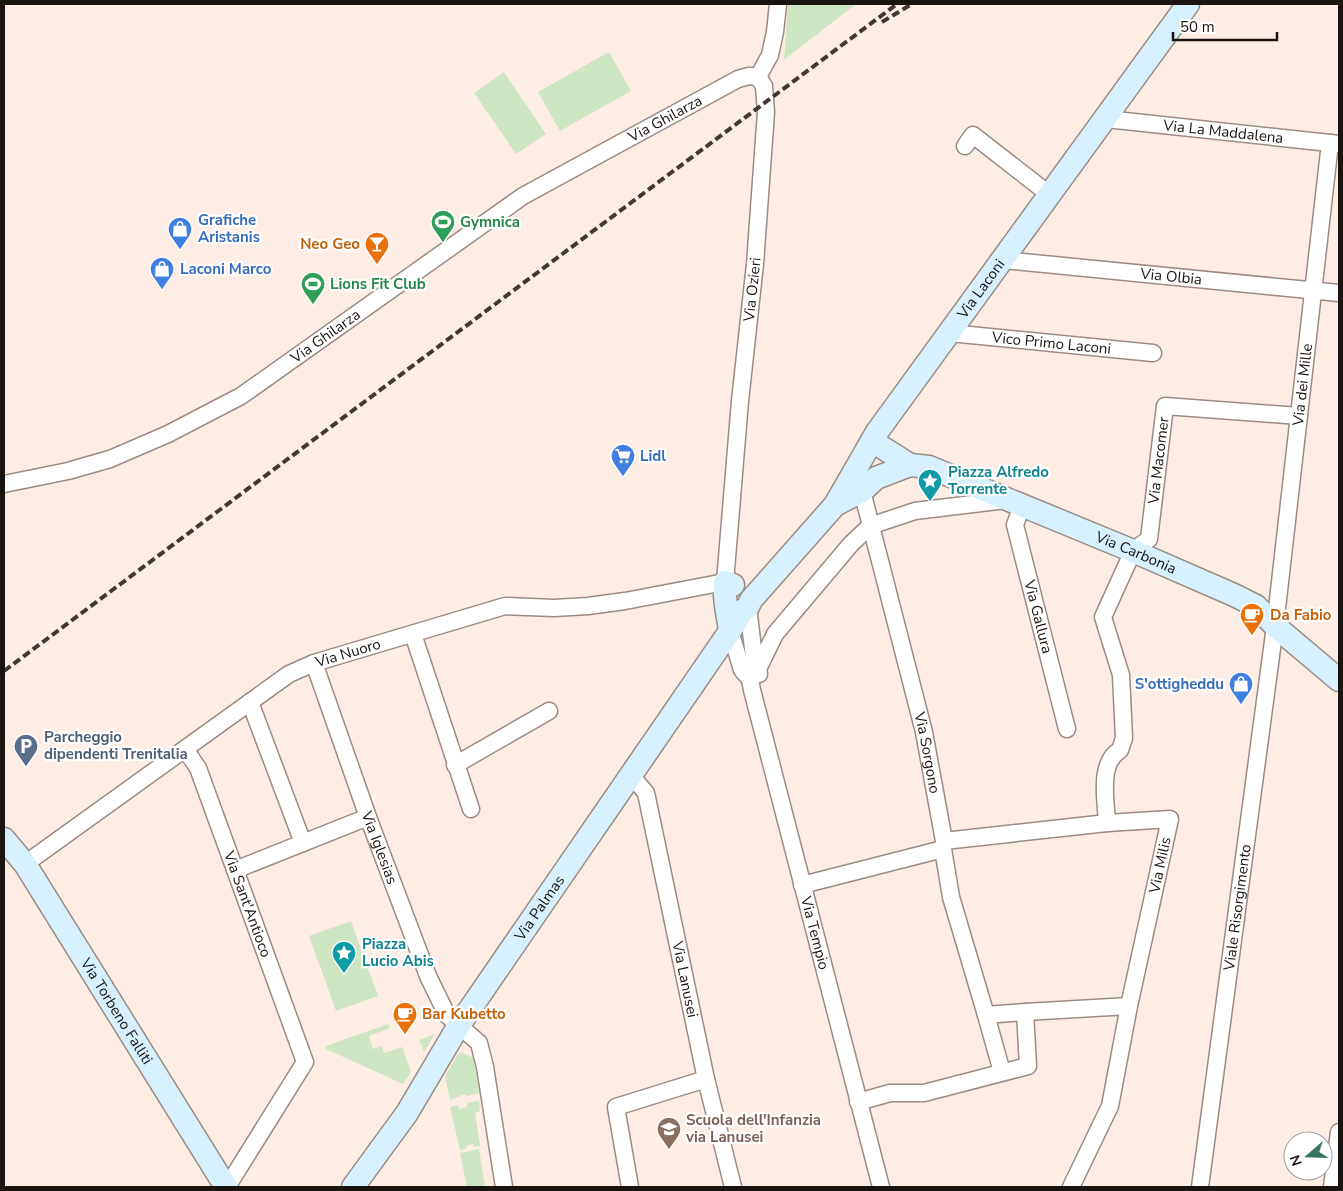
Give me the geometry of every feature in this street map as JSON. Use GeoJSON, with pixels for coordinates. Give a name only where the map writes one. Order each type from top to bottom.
{"type":"FeatureCollection","features":[{"type":"Feature","properties":{"kind":"street"},"geometry":{"type":"LineString","coordinates":[[758,77],[770,55],[778,4]]}},
{"type":"Feature","properties":{"kind":"street","name":"Via Laconi"},"geometry":{"type":"LineString","coordinates":[[736,596],[774,574],[835,506],[872,442],[1188,4]]}},
{"type":"Feature","properties":{"kind":"street","name":"Via Ghilarza"},"geometry":{"type":"LineString","coordinates":[[4,484],[68,472],[110,459],[168,434],[242,396],[523,196],[738,79],[749,76],[758,77]]}},
{"type":"Feature","properties":{"kind":"street","name":"Via Ozieri"},"geometry":{"type":"LineString","coordinates":[[736,596],[740,401],[755,264],[766,112],[764,86],[758,77]]}},
{"type":"Feature","properties":{"kind":"street","name":"Via La Maddalena"},"geometry":{"type":"LineString","coordinates":[[1106,118],[1334,144]]}},
{"type":"Feature","properties":{"kind":"street"},"geometry":{"type":"LineString","coordinates":[[965,146],[973,135],[1050,195]]}},
{"type":"Feature","properties":{"kind":"street","name":"Via dei Mille"},"geometry":{"type":"LineString","coordinates":[[1275,626],[1313,290],[1334,144]]}},
{"type":"Feature","properties":{"kind":"street","name":"Via Olbia"},"geometry":{"type":"LineString","coordinates":[[1003,260],[1339,293]]}},
{"type":"Feature","properties":{"kind":"street","name":"Vico Primo Laconi"},"geometry":{"type":"LineString","coordinates":[[950,333],[1153,353]]}},
{"type":"Feature","properties":{"kind":"street","name":"Via Macomer"},"geometry":{"type":"LineString","coordinates":[[1133,551],[1149,539],[1165,406],[1299,416]]}},
{"type":"Feature","properties":{"kind":"street","name":"Via Carbonia"},"geometry":{"type":"LineString","coordinates":[[872,442],[910,465],[929,467],[1015,502],[1133,551],[1256,606],[1275,626],[1339,680]]}},
{"type":"Feature","properties":{"kind":"street"},"geometry":{"type":"LineString","coordinates":[[835,506],[862,491],[876,478],[910,465]]}},
{"type":"Feature","properties":{"kind":"street","name":"Via Sorgono"},"geometry":{"type":"LineString","coordinates":[[862,491],[924,732],[951,897],[1002,1072]]}},
{"type":"Feature","properties":{"kind":"street"},"geometry":{"type":"LineString","coordinates":[[751,684],[762,688],[758,669],[775,634],[851,544],[870,526],[915,511],[1015,502]]}},
{"type":"Feature","properties":{"kind":"street","name":"Via Gallura"},"geometry":{"type":"LineString","coordinates":[[1015,502],[1015,525],[1067,729]]}},
{"type":"Feature","properties":{"kind":"street"},"geometry":{"type":"LineString","coordinates":[[802,885],[943,845],[1107,823],[1105,774],[1112,755],[1120,750],[1124,738],[1121,675],[1103,617],[1133,551]]}},
{"type":"Feature","properties":{"kind":"street"},"geometry":{"type":"LineString","coordinates":[[730,631],[736,596]]}},
{"type":"Feature","properties":{"kind":"street","name":"Via Nuoro"},"geometry":{"type":"LineString","coordinates":[[25,864],[289,674],[314,663],[505,606],[554,608],[625,601],[736,596]]}},
{"type":"Feature","properties":{"kind":"street","name":"Via Tempio"},"geometry":{"type":"LineString","coordinates":[[736,596],[754,657],[751,684]]}},
{"type":"Feature","properties":{"kind":"street","name":"Viale Risorgimento"},"geometry":{"type":"LineString","coordinates":[[1200,1187],[1275,626]]}},
{"type":"Feature","properties":{"kind":"street","name":"Via Tempio"},"geometry":{"type":"LineString","coordinates":[[730,631],[742,670],[751,684],[881,1187]]}},
{"type":"Feature","properties":{"kind":"street","name":"Via Palmas"},"geometry":{"type":"LineString","coordinates":[[353,1187],[407,1113],[460,1025],[730,631]]}},
{"type":"Feature","properties":{"kind":"street"},"geometry":{"type":"LineString","coordinates":[[413,634],[455,766],[471,809]]}},
{"type":"Feature","properties":{"kind":"street","name":"Via Iglesias"},"geometry":{"type":"LineString","coordinates":[[314,663],[368,817],[428,976],[447,1015],[479,1043],[485,1068],[504,1187]]}},
{"type":"Feature","properties":{"kind":"street"},"geometry":{"type":"LineString","coordinates":[[250,702],[303,843]]}},
{"type":"Feature","properties":{"kind":"street"},"geometry":{"type":"LineString","coordinates":[[455,766],[549,711]]}},
{"type":"Feature","properties":{"kind":"street","name":"Via Sant'Antioco"},"geometry":{"type":"LineString","coordinates":[[185,749],[198,768],[305,1062],[227,1187]]}},
{"type":"Feature","properties":{"kind":"street","name":"Via Lanusei"},"geometry":{"type":"LineString","coordinates":[[631,775],[646,793],[706,1078],[732,1187]]}},
{"type":"Feature","properties":{"kind":"street"},"geometry":{"type":"LineString","coordinates":[[235,870],[368,817]]}},
{"type":"Feature","properties":{"kind":"street","name":"Via Milis"},"geometry":{"type":"LineString","coordinates":[[1071,1187],[1110,1106],[1129,1006],[1170,819],[1107,823]]}},
{"type":"Feature","properties":{"kind":"street","name":"Via Torbeno Falliti"},"geometry":{"type":"LineString","coordinates":[[4,839],[25,864],[227,1187]]}},
{"type":"Feature","properties":{"kind":"street"},"geometry":{"type":"LineString","coordinates":[[986,1015],[1129,1006]]}},
{"type":"Feature","properties":{"kind":"street"},"geometry":{"type":"LineString","coordinates":[[858,1102],[890,1093],[924,1093],[1028,1066],[1025,1012]]}},
{"type":"Feature","properties":{"kind":"street"},"geometry":{"type":"LineString","coordinates":[[630,1187],[616,1106],[706,1078]]}},
{"type":"Feature","properties":{"kind":"street"},"geometry":{"type":"LineString","coordinates":[[1332,1187],[1339,1132]]}},
{"type":"Feature","properties":{"kind":"green space"},"geometry":{"type":"Polygon","coordinates":[[[788,4],[856,4],[784,60],[788,4]]]}},
{"type":"Feature","properties":{"kind":"green space"},"geometry":{"type":"Polygon","coordinates":[[[609,52],[631,91],[560,131],[538,92],[609,52]]]}},
{"type":"Feature","properties":{"kind":"green space"},"geometry":{"type":"Polygon","coordinates":[[[504,72],[546,134],[516,154],[474,93],[504,72]]]}},
{"type":"Feature","properties":{"kind":"green space"},"geometry":{"type":"Polygon","coordinates":[[[351,921],[378,996],[336,1011],[309,936],[351,921]]]}},
{"type":"Feature","properties":{"kind":"green space"},"geometry":{"type":"Polygon","coordinates":[[[388,1024],[390,1028],[369,1036],[373,1049],[382,1046],[384,1053],[402,1047],[411,1072],[403,1084],[326,1049],[326,1046],[388,1024]]]}},
{"type":"Feature","properties":{"kind":"green space"},"geometry":{"type":"Polygon","coordinates":[[[435,1034],[424,1052],[419,1040],[435,1034]]]}},
{"type":"Feature","properties":{"kind":"green space"},"geometry":{"type":"Polygon","coordinates":[[[462,1052],[474,1060],[479,1093],[466,1096],[465,1094],[450,1100],[445,1076],[458,1054],[462,1052]]]}},
{"type":"Feature","properties":{"kind":"green space"},"geometry":{"type":"Polygon","coordinates":[[[479,1101],[480,1111],[475,1113],[480,1146],[474,1147],[473,1144],[466,1146],[466,1149],[460,1150],[450,1107],[458,1105],[459,1109],[467,1107],[467,1103],[479,1101]]]}},
{"type":"Feature","properties":{"kind":"green space"},"geometry":{"type":"Polygon","coordinates":[[[479,1149],[485,1187],[467,1187],[460,1153],[479,1149]]]}},
{"type":"Feature","properties":{"kind":"railway"},"geometry":{"type":"LineString","coordinates":[[4,671],[897,4]]}},
{"type":"Feature","properties":{"kind":"railway"},"geometry":{"type":"LineString","coordinates":[[882,22],[912,4]]}},
{"type":"Feature","properties":{"kind":"place","name":"Gymnica"},"geometry":{"type":"Point","coordinates":[443,243]}},
{"type":"Feature","properties":{"kind":"place","name":"Grafiche Aristanis"},"geometry":{"type":"Point","coordinates":[180,250]}},
{"type":"Feature","properties":{"kind":"place","name":"Neo Geo"},"geometry":{"type":"Point","coordinates":[377,265]}},
{"type":"Feature","properties":{"kind":"place","name":"Laconi Marco"},"geometry":{"type":"Point","coordinates":[162,290]}},
{"type":"Feature","properties":{"kind":"place","name":"Lions Fit Club"},"geometry":{"type":"Point","coordinates":[313,305]}},
{"type":"Feature","properties":{"kind":"place","name":"Lidl"},"geometry":{"type":"Point","coordinates":[623,477]}},
{"type":"Feature","properties":{"kind":"place","name":"Piazza Alfredo Torrente"},"geometry":{"type":"Point","coordinates":[930,502]}},
{"type":"Feature","properties":{"kind":"place","name":"Da Fabio"},"geometry":{"type":"Point","coordinates":[1252,636]}},
{"type":"Feature","properties":{"kind":"place","name":"S'ottigheddu"},"geometry":{"type":"Point","coordinates":[1241,705]}},
{"type":"Feature","properties":{"kind":"place","name":"Parcheggio dipendenti Trenitalia"},"geometry":{"type":"Point","coordinates":[26,767]}},
{"type":"Feature","properties":{"kind":"place","name":"Piazza Lucio Abis"},"geometry":{"type":"Point","coordinates":[344,974]}},
{"type":"Feature","properties":{"kind":"place","name":"Bar Kubetto"},"geometry":{"type":"Point","coordinates":[405,1035]}},
{"type":"Feature","properties":{"kind":"place","name":"Scuola dell'Infanzia via Lanusei"},"geometry":{"type":"Point","coordinates":[669,1150]}}]}
